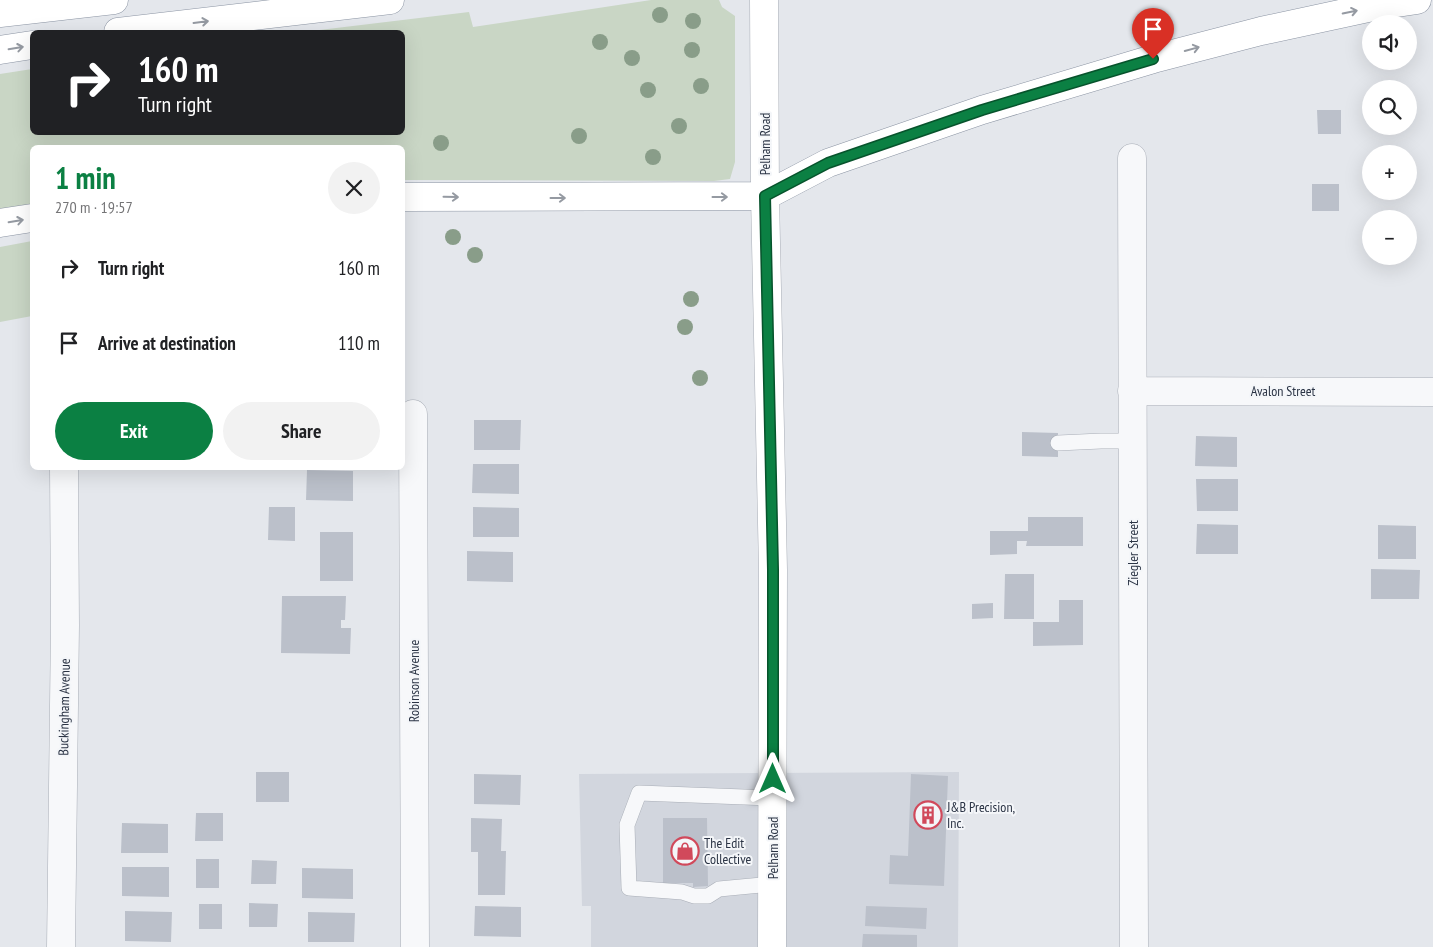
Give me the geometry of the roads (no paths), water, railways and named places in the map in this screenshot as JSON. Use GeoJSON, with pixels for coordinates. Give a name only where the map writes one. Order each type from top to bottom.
{"type":"FeatureCollection","features":[{"type":"Feature","properties":{"kind":"main road"},"geometry":{"type":"LineString","coordinates":[[0,13],[114,0]]}},
{"type":"Feature","properties":{"kind":"main road"},"geometry":{"type":"LineString","coordinates":[[135,30],[390,0]]}},
{"type":"Feature","properties":{"kind":"main road","name":"Pelham Road"},"geometry":{"type":"LineString","coordinates":[[764,0],[765,196],[773,570],[772,947]]}},
{"type":"Feature","properties":{"kind":"main road"},"geometry":{"type":"LineString","coordinates":[[405,197],[765,196],[828,163],[991,107],[1153,59],[1261,31],[1377,6],[1417,0]]}},
{"type":"Feature","properties":{"kind":"main road"},"geometry":{"type":"LineString","coordinates":[[0,50],[30,45]]}},
{"type":"Feature","properties":{"kind":"main road"},"geometry":{"type":"LineString","coordinates":[[0,224],[30,218]]}},
{"type":"Feature","properties":{"kind":"street","name":"Ziegler Street"},"geometry":{"type":"LineString","coordinates":[[1132,158],[1134,947]]}},
{"type":"Feature","properties":{"kind":"street","name":"Avalon Street"},"geometry":{"type":"LineString","coordinates":[[1132,391],[1433,392]]}},
{"type":"Feature","properties":{"kind":"street","name":"Robinson Avenue"},"geometry":{"type":"LineString","coordinates":[[413,414],[415,947]]}},
{"type":"Feature","properties":{"kind":"street","name":"Buckingham Avenue"},"geometry":{"type":"LineString","coordinates":[[61,947],[65,625],[64,470]]}},
{"type":"Feature","properties":{"kind":"lane"},"geometry":{"type":"LineString","coordinates":[[1058,443],[1132,441]]}},
{"type":"Feature","properties":{"kind":"lane"},"geometry":{"type":"LineString","coordinates":[[772,884],[719,889],[708,896],[629,888],[627,825],[639,793],[773,798]]}},
{"type":"Feature","properties":{"kind":"place","name":"J&B Precision, Inc."},"geometry":{"type":"Point","coordinates":[928,815]}},
{"type":"Feature","properties":{"kind":"place","name":"The Edit Collective"},"geometry":{"type":"Point","coordinates":[685,851]}}]}
